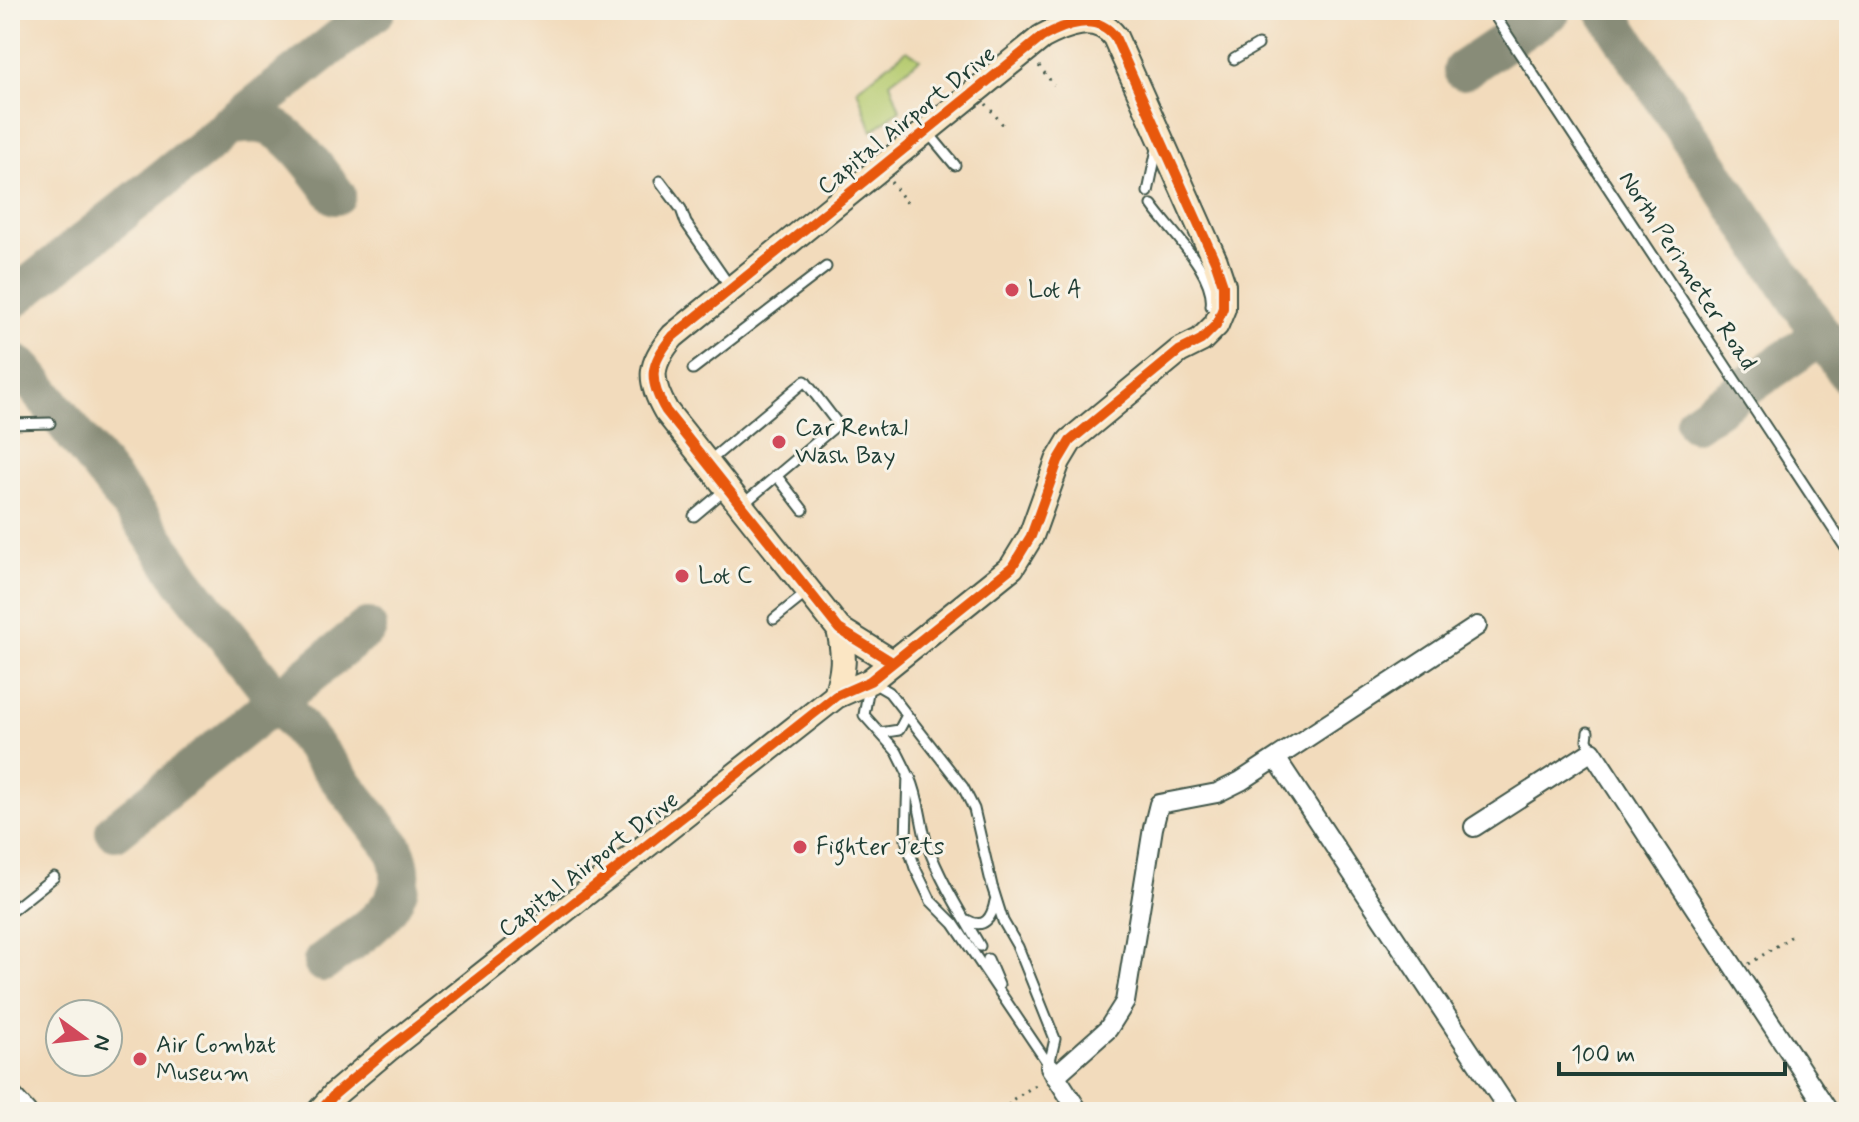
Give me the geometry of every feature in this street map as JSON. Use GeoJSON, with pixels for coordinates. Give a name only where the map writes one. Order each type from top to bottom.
{"type":"FeatureCollection","features":[{"type":"Feature","properties":{"kind":"street","name":"Capital Airport Drive"},"geometry":{"type":"LineString","coordinates":[[319,1112],[335,1094],[387,1050],[836,696],[870,681],[1012,567],[1031,536],[1058,461],[1070,441],[1179,351],[1201,340],[1216,325],[1223,308],[1223,285],[1215,261],[1115,37],[1103,27],[1069,23],[1042,37],[673,336],[662,348],[653,372],[654,388],[666,411],[839,629],[892,662]]}},
{"type":"Feature","properties":{"kind":"street"},"geometry":{"type":"LineString","coordinates":[[1079,1112],[1050,1074],[1108,1029],[1125,1002],[1159,804],[1217,793],[1276,758],[1477,626]]}},
{"type":"Feature","properties":{"kind":"street"},"geometry":{"type":"LineString","coordinates":[[836,696],[844,669],[839,629]]}},
{"type":"Feature","properties":{"kind":"street"},"geometry":{"type":"LineString","coordinates":[[1474,827],[1592,751],[1829,1112]]}},
{"type":"Feature","properties":{"kind":"street"},"geometry":{"type":"LineString","coordinates":[[1276,758],[1510,1112]]}},
{"type":"Feature","properties":{"kind":"street"},"geometry":{"type":"LineString","coordinates":[[10,1093],[27,1112]]}},
{"type":"Feature","properties":{"kind":"lane","name":"North Perimeter Road"},"geometry":{"type":"LineString","coordinates":[[1491,10],[1849,553]]}},
{"type":"Feature","properties":{"kind":"lane"},"geometry":{"type":"LineString","coordinates":[[1234,59],[1258,45]]}},
{"type":"Feature","properties":{"kind":"lane"},"geometry":{"type":"LineString","coordinates":[[926,130],[955,165]]}},
{"type":"Feature","properties":{"kind":"lane"},"geometry":{"type":"LineString","coordinates":[[1148,192],[1159,140]]}},
{"type":"Feature","properties":{"kind":"lane"},"geometry":{"type":"LineString","coordinates":[[660,181],[732,288]]}},
{"type":"Feature","properties":{"kind":"lane"},"geometry":{"type":"LineString","coordinates":[[1152,205],[1202,272],[1212,299],[1207,318],[1179,351]]}},
{"type":"Feature","properties":{"kind":"lane"},"geometry":{"type":"LineString","coordinates":[[693,369],[826,267]]}},
{"type":"Feature","properties":{"kind":"lane"},"geometry":{"type":"LineString","coordinates":[[694,516],[776,475],[838,424],[805,381],[708,462]]}},
{"type":"Feature","properties":{"kind":"lane"},"geometry":{"type":"LineString","coordinates":[[10,424],[50,423]]}},
{"type":"Feature","properties":{"kind":"lane"},"geometry":{"type":"LineString","coordinates":[[776,475],[803,510]]}},
{"type":"Feature","properties":{"kind":"lane"},"geometry":{"type":"LineString","coordinates":[[774,619],[809,591]]}},
{"type":"Feature","properties":{"kind":"lane"},"geometry":{"type":"LineString","coordinates":[[980,946],[927,844],[918,795],[903,761],[864,715],[870,681],[889,692],[969,798],[1003,921],[1018,947],[1055,1039],[1050,1074]]}},
{"type":"Feature","properties":{"kind":"lane"},"geometry":{"type":"LineString","coordinates":[[880,733],[899,730],[907,715]]}},
{"type":"Feature","properties":{"kind":"lane"},"geometry":{"type":"LineString","coordinates":[[1588,732],[1587,740],[1592,751]]}},
{"type":"Feature","properties":{"kind":"lane"},"geometry":{"type":"LineString","coordinates":[[908,774],[906,840],[915,868],[931,901],[954,924],[987,976],[1000,989]]}},
{"type":"Feature","properties":{"kind":"lane"},"geometry":{"type":"LineString","coordinates":[[10,912],[54,877]]}},
{"type":"Feature","properties":{"kind":"lane"},"geometry":{"type":"LineString","coordinates":[[964,918],[976,925],[983,924],[991,918],[995,898]]}},
{"type":"Feature","properties":{"kind":"lane"},"geometry":{"type":"LineString","coordinates":[[954,924],[964,918]]}},
{"type":"Feature","properties":{"kind":"lane"},"geometry":{"type":"LineString","coordinates":[[988,959],[1000,989],[1050,1074]]}},
{"type":"Feature","properties":{"kind":"path"},"geometry":{"type":"LineString","coordinates":[[1036,62],[1054,85]]}},
{"type":"Feature","properties":{"kind":"path"},"geometry":{"type":"LineString","coordinates":[[985,103],[1004,126]]}},
{"type":"Feature","properties":{"kind":"path"},"geometry":{"type":"LineString","coordinates":[[890,181],[908,204]]}},
{"type":"Feature","properties":{"kind":"path"},"geometry":{"type":"LineString","coordinates":[[1736,973],[1792,936]]}},
{"type":"Feature","properties":{"kind":"path"},"geometry":{"type":"LineString","coordinates":[[1004,1112],[1012,1100],[1050,1074]]}},
{"type":"Feature","properties":{"kind":"green space"},"geometry":{"type":"Polygon","coordinates":[[[907,50],[920,59],[890,82],[900,110],[872,131],[857,89],[907,50]]]}},
{"type":"Feature","properties":{"kind":"taxiway"},"geometry":{"type":"LineString","coordinates":[[10,301],[376,10]]}},
{"type":"Feature","properties":{"kind":"taxiway"},"geometry":{"type":"LineString","coordinates":[[1463,70],[1552,10]]}},
{"type":"Feature","properties":{"kind":"taxiway"},"geometry":{"type":"LineString","coordinates":[[1605,10],[1849,376]]}},
{"type":"Feature","properties":{"kind":"taxiway"},"geometry":{"type":"LineString","coordinates":[[229,126],[257,124],[276,129],[305,155],[336,195]]}},
{"type":"Feature","properties":{"kind":"taxiway"},"geometry":{"type":"LineString","coordinates":[[1695,422],[1822,335],[1842,353]]}},
{"type":"Feature","properties":{"kind":"taxiway"},"geometry":{"type":"LineString","coordinates":[[10,361],[23,369],[143,521],[183,580],[393,847],[400,867],[399,885],[393,901],[383,915],[323,962]]}},
{"type":"Feature","properties":{"kind":"taxiway"},"geometry":{"type":"LineString","coordinates":[[115,831],[367,628]]}},
{"type":"Feature","properties":{"kind":"cycle path"},"geometry":{"type":"LineString","coordinates":[[319,1112],[335,1094],[387,1050],[836,696],[870,681],[1012,567],[1031,536],[1058,461],[1070,441],[1179,351],[1201,340],[1216,325],[1223,308],[1223,285],[1215,261],[1115,37],[1099,24],[1070,25],[1042,37],[673,336],[655,364],[656,390],[666,411],[839,629],[892,662]]}},
{"type":"Feature","properties":{"kind":"place","name":"Lot A"},"geometry":{"type":"Point","coordinates":[1012,290]}},
{"type":"Feature","properties":{"kind":"place","name":"Car Rental Wash Bay"},"geometry":{"type":"Point","coordinates":[779,442]}},
{"type":"Feature","properties":{"kind":"place","name":"Lot C"},"geometry":{"type":"Point","coordinates":[682,576]}},
{"type":"Feature","properties":{"kind":"place","name":"Fighter Jets"},"geometry":{"type":"Point","coordinates":[800,847]}},
{"type":"Feature","properties":{"kind":"place","name":"Air Combat Museum"},"geometry":{"type":"Point","coordinates":[140,1059]}}]}
